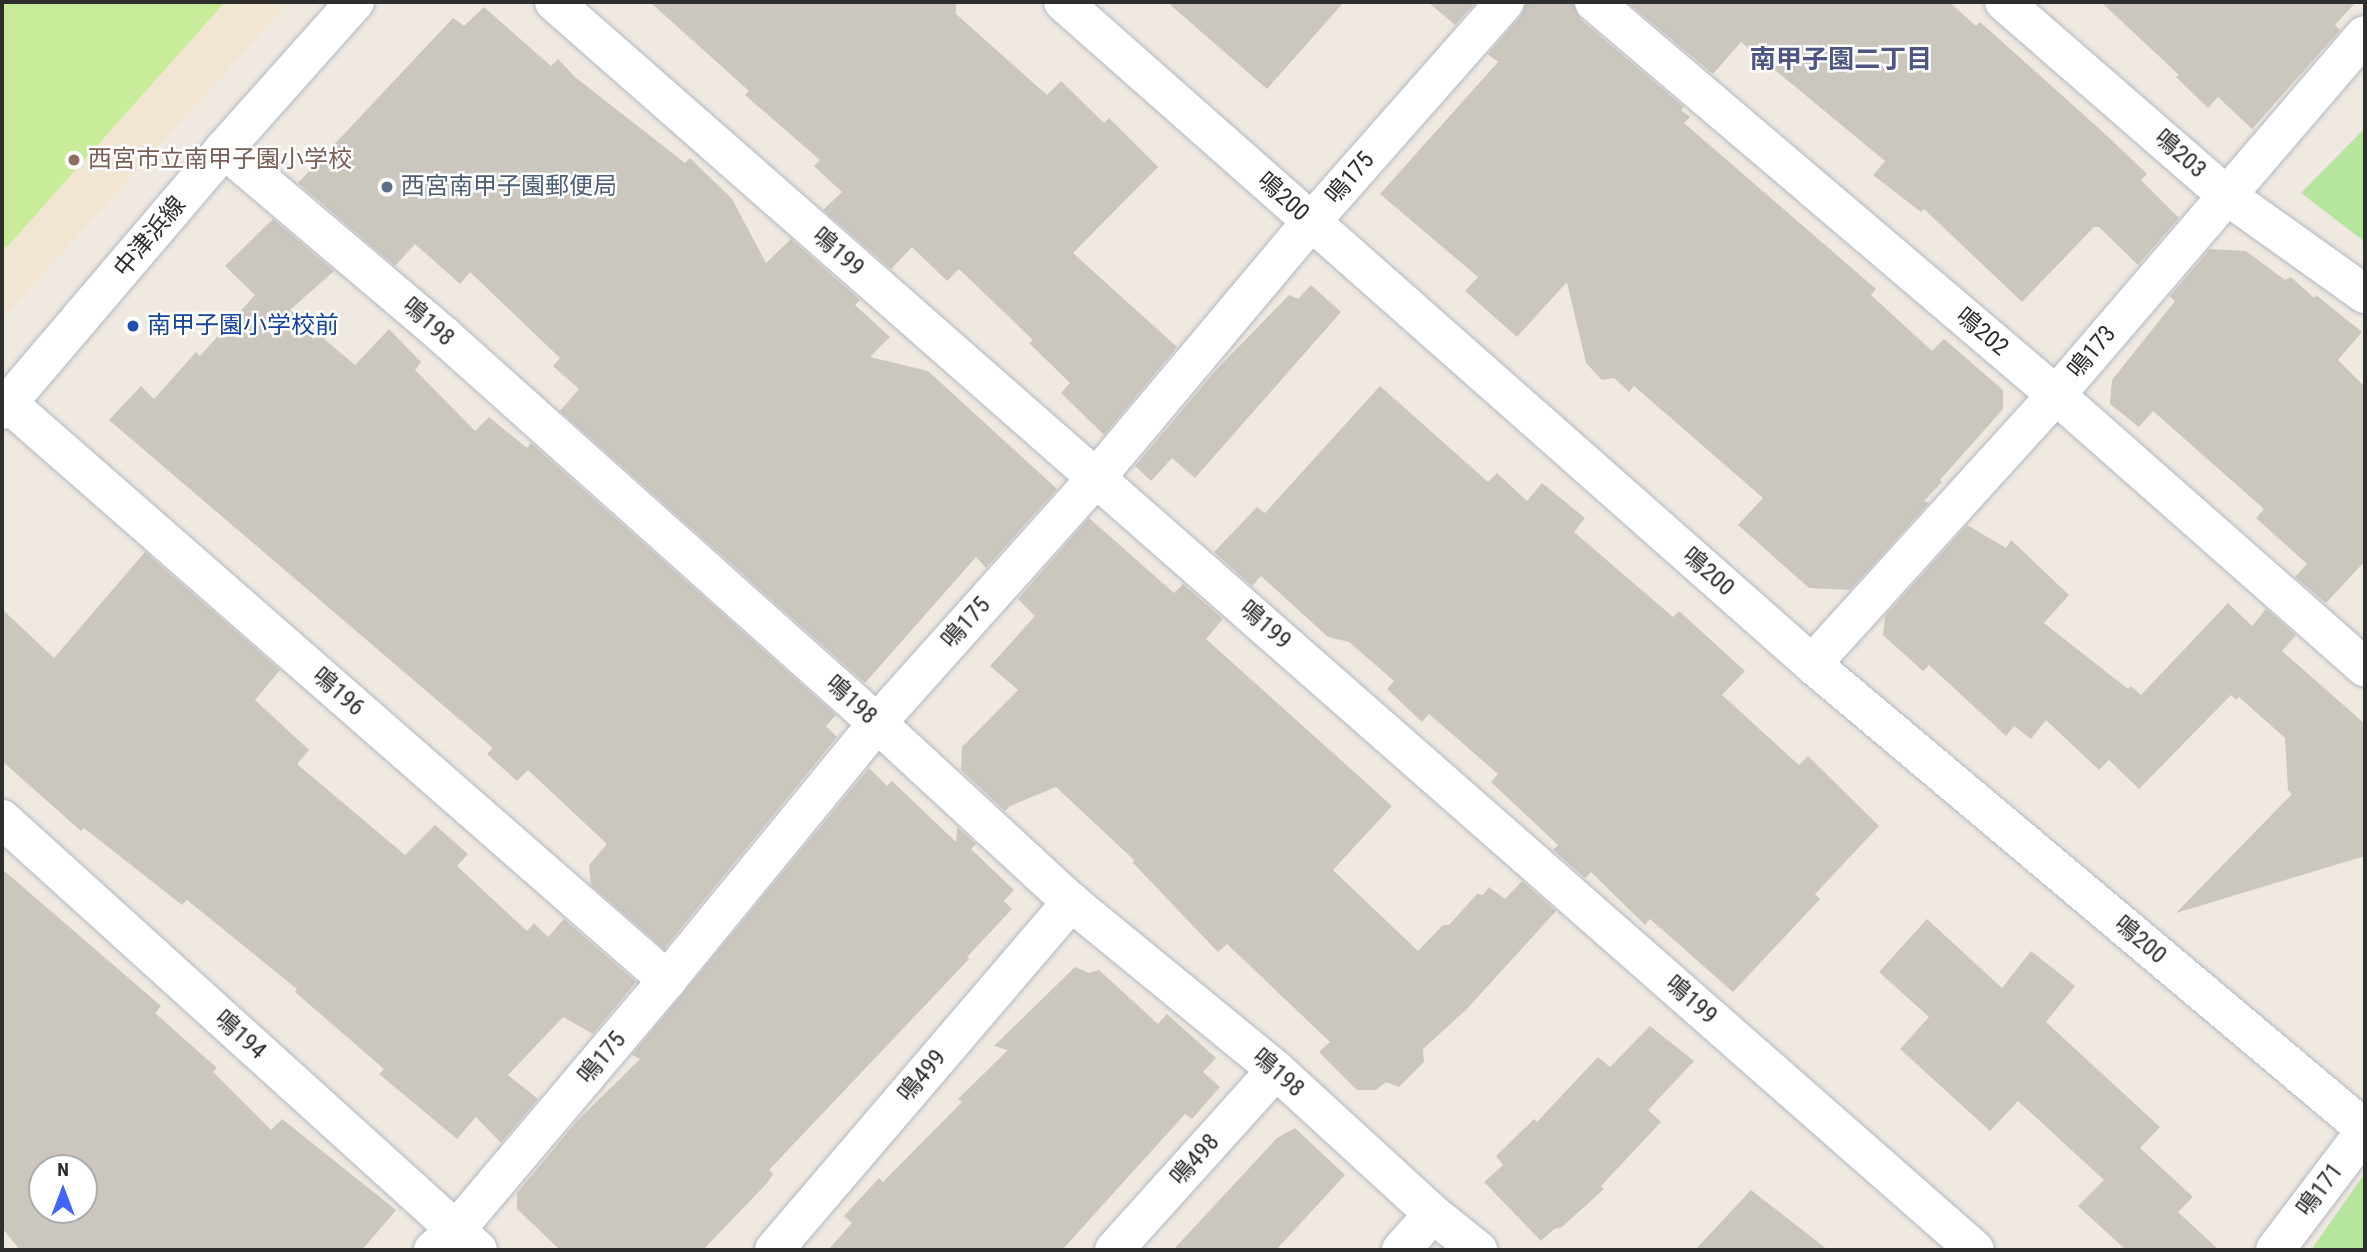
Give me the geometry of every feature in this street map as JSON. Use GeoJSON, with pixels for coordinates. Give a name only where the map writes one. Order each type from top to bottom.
{"type":"FeatureCollection","features":[{"type":"Feature","properties":{"kind":"street","name":"中津浜線"},"geometry":{"type":"LineString","coordinates":[[4,404],[355,2]]}},
{"type":"Feature","properties":{"kind":"street","name":"鳴199"},"geometry":{"type":"LineString","coordinates":[[554,2],[1975,1250]]}},
{"type":"Feature","properties":{"kind":"street","name":"鳴200"},"geometry":{"type":"LineString","coordinates":[[1063,2],[1812,664],[2365,1130]]}},
{"type":"Feature","properties":{"kind":"street","name":"鳴175"},"geometry":{"type":"LineString","coordinates":[[456,1244],[877,723],[1096,478],[1311,222],[1505,2]]}},
{"type":"Feature","properties":{"kind":"street","name":"鳴202"},"geometry":{"type":"LineString","coordinates":[[1594,2],[2056,395],[2365,667]]}},
{"type":"Feature","properties":{"kind":"street","name":"鳴203"},"geometry":{"type":"LineString","coordinates":[[2004,2],[2226,195],[2365,294]]}},
{"type":"Feature","properties":{"kind":"street","name":"鳴173"},"geometry":{"type":"LineString","coordinates":[[1812,664],[2056,395],[2365,34]]}},
{"type":"Feature","properties":{"kind":"street","name":"鳴198"},"geometry":{"type":"LineString","coordinates":[[224,149],[443,335],[877,723],[1071,902],[1276,1070],[1433,1214],[1478,1250]]}},
{"type":"Feature","properties":{"kind":"street","name":"鳴196"},"geometry":{"type":"LineString","coordinates":[[4,404],[667,980]]}},
{"type":"Feature","properties":{"kind":"street","name":"鳴194"},"geometry":{"type":"LineString","coordinates":[[2,819],[456,1244]]}},
{"type":"Feature","properties":{"kind":"street","name":"鳴499"},"geometry":{"type":"LineString","coordinates":[[774,1250],[1071,902]]}},
{"type":"Feature","properties":{"kind":"street","name":"鳴498"},"geometry":{"type":"LineString","coordinates":[[1114,1250],[1276,1070]]}},
{"type":"Feature","properties":{"kind":"street","name":"鳴171"},"geometry":{"type":"LineString","coordinates":[[2275,1250],[2365,1130]]}},
{"type":"Feature","properties":{"kind":"street"},"geometry":{"type":"LineString","coordinates":[[1401,1250],[1433,1214]]}},
{"type":"Feature","properties":{"kind":"shaded area","name":"西宮市立南甲子園小学校"},"geometry":{"type":"Polygon","coordinates":[[[2,2],[289,2],[2,319],[2,2]]]}},
{"type":"Feature","properties":{"kind":"green space","name":"西宮市立南甲子園小学校"},"geometry":{"type":"Polygon","coordinates":[[[2,2],[225,2],[6,248],[2,244],[2,2]]]}},
{"type":"Feature","properties":{"kind":"green space"},"geometry":{"type":"Polygon","coordinates":[[[2365,128],[2365,242],[2301,193],[2365,128]]]}},
{"type":"Feature","properties":{"kind":"green space"},"geometry":{"type":"Polygon","coordinates":[[[2365,1173],[2365,1250],[2311,1250],[2365,1173]]]}},
{"type":"Feature","properties":{"kind":"building"},"geometry":{"type":"Polygon","coordinates":[[[650,2],[956,2],[956,14],[1047,95],[1061,81],[1104,123],[1109,118],[1158,167],[1073,253],[1177,347],[1104,435],[1061,393],[1070,383],[1029,343],[1033,340],[959,269],[947,281],[912,247],[891,269],[823,210],[842,192],[814,166],[820,160],[745,95],[749,91],[650,2]]]}},
{"type":"Feature","properties":{"kind":"building"},"geometry":{"type":"Polygon","coordinates":[[[1167,2],[1344,2],[1267,89],[1167,2]]]}},
{"type":"Feature","properties":{"kind":"building"},"geometry":{"type":"Polygon","coordinates":[[[1428,2],[1476,2],[1455,25],[1428,2]]]}},
{"type":"Feature","properties":{"kind":"building"},"geometry":{"type":"Polygon","coordinates":[[[1526,2],[1573,2],[1580,19],[1684,107],[1681,110],[1690,117],[1684,123],[1876,289],[1871,295],[1932,351],[1944,339],[2003,390],[2003,409],[1940,480],[1942,482],[1924,501],[1929,503],[1850,590],[1809,588],[1738,525],[1763,498],[1634,386],[1629,392],[1614,378],[1602,380],[1586,363],[1567,282],[1517,337],[1465,291],[1478,277],[1380,194],[1498,62],[1488,54],[1521,16],[1526,2]]]}},
{"type":"Feature","properties":{"kind":"building"},"geometry":{"type":"Polygon","coordinates":[[[1627,2],[1949,2],[1976,26],[1980,22],[2103,132],[2147,174],[2141,180],[2179,218],[2138,265],[2099,227],[2094,227],[2022,302],[1924,209],[1921,212],[1873,175],[1885,161],[1741,42],[1713,74],[1627,2]]]}},
{"type":"Feature","properties":{"kind":"building"},"geometry":{"type":"Polygon","coordinates":[[[2101,2],[2356,2],[2335,25],[2340,30],[2252,129],[2218,97],[2208,108],[2176,77],[2179,75],[2101,2]]]}},
{"type":"Feature","properties":{"kind":"building"},"geometry":{"type":"Polygon","coordinates":[[[484,7],[551,66],[558,59],[575,77],[685,163],[690,158],[732,199],[766,263],[791,239],[860,300],[855,305],[890,337],[870,357],[928,371],[1057,489],[986,568],[976,557],[865,683],[560,411],[579,389],[553,366],[560,358],[470,272],[460,284],[415,244],[395,266],[298,183],[453,18],[464,26],[484,7]]]}},
{"type":"Feature","properties":{"kind":"building"},"geometry":{"type":"Polygon","coordinates":[[[273,219],[334,271],[290,310],[355,365],[389,329],[421,362],[415,370],[475,431],[489,417],[527,448],[531,443],[836,715],[826,726],[837,737],[664,949],[591,885],[589,865],[607,844],[528,770],[517,781],[487,754],[493,748],[109,420],[141,386],[154,399],[196,352],[200,356],[255,295],[225,266],[273,219]]]}},
{"type":"Feature","properties":{"kind":"building"},"geometry":{"type":"Polygon","coordinates":[[[2210,249],[2246,251],[2285,280],[2291,277],[2314,298],[2316,295],[2362,332],[2338,360],[2365,387],[2365,561],[2326,603],[2295,577],[2307,564],[2256,518],[2264,509],[2153,411],[2139,427],[2110,404],[2112,380],[2175,301],[2170,296],[2210,249]]]}},
{"type":"Feature","properties":{"kind":"building"},"geometry":{"type":"Polygon","coordinates":[[[1311,285],[1341,312],[1195,478],[1172,458],[1151,481],[1135,466],[1216,370],[1289,295],[1298,299],[1311,285]]]}},
{"type":"Feature","properties":{"kind":"building"},"geometry":{"type":"Polygon","coordinates":[[[1380,386],[1488,482],[1497,473],[1527,501],[1542,483],[1585,518],[1574,532],[1673,617],[1679,611],[1745,671],[1722,695],[1799,765],[1808,756],[1879,826],[1815,894],[1820,899],[1733,992],[1650,919],[1645,925],[1591,872],[1585,878],[1553,850],[1558,845],[1491,782],[1498,774],[1429,714],[1422,722],[1387,689],[1394,681],[1349,642],[1328,637],[1261,576],[1252,586],[1214,552],[1257,507],[1265,513],[1380,386]]]}},
{"type":"Feature","properties":{"kind":"building"},"geometry":{"type":"Polygon","coordinates":[[[1089,518],[1174,593],[1183,584],[1223,619],[1206,639],[1392,806],[1333,870],[1418,951],[1443,925],[1449,925],[1477,894],[1483,895],[1489,887],[1505,899],[1522,881],[1556,911],[1466,1010],[1423,1049],[1424,1062],[1399,1087],[1386,1082],[1376,1090],[1357,1090],[1319,1052],[1330,1042],[1227,944],[1218,952],[1133,863],[1134,860],[1056,787],[1010,806],[1005,811],[961,770],[962,747],[1018,690],[990,666],[1035,616],[1018,599],[1089,518]]]}},
{"type":"Feature","properties":{"kind":"building"},"geometry":{"type":"Polygon","coordinates":[[[1967,525],[2006,548],[2011,540],[2069,595],[2044,623],[2128,689],[2131,686],[2141,695],[2228,603],[2252,626],[2266,609],[2296,635],[2282,651],[2365,724],[2365,856],[2176,913],[2292,794],[2288,790],[2285,738],[2239,697],[2236,700],[2231,695],[2139,789],[2109,760],[2099,770],[2046,720],[2031,739],[2014,726],[2006,736],[1929,665],[1923,671],[1883,635],[1885,616],[1967,525]]]}},
{"type":"Feature","properties":{"kind":"building"},"geometry":{"type":"Polygon","coordinates":[[[145,552],[280,670],[255,700],[309,750],[297,764],[405,855],[435,825],[468,854],[457,866],[527,931],[534,923],[548,937],[564,919],[636,982],[593,1034],[563,1017],[508,1075],[538,1099],[501,1143],[476,1117],[457,1139],[379,1074],[384,1069],[295,992],[297,989],[187,900],[182,905],[84,828],[81,831],[2,761],[2,609],[54,658],[145,552]]]}},
{"type":"Feature","properties":{"kind":"building"},"geometry":{"type":"Polygon","coordinates":[[[869,768],[887,786],[892,781],[956,842],[957,827],[976,844],[971,849],[1014,890],[1004,901],[1012,909],[967,957],[969,959],[769,1170],[773,1174],[767,1183],[703,1250],[560,1250],[517,1209],[517,1193],[577,1121],[640,1059],[632,1055],[869,768]]]}},
{"type":"Feature","properties":{"kind":"building"},"geometry":{"type":"Polygon","coordinates":[[[2,869],[161,1006],[155,1013],[217,1068],[213,1072],[271,1130],[282,1119],[396,1210],[362,1250],[20,1250],[2,1228],[2,869]]]}},
{"type":"Feature","properties":{"kind":"building"},"geometry":{"type":"Polygon","coordinates":[[[1927,919],[2002,988],[2031,951],[2075,986],[2046,1022],[2160,1127],[2140,1148],[2193,1197],[2178,1212],[2219,1250],[2126,1250],[2078,1206],[2104,1180],[2018,1101],[1990,1131],[1900,1049],[1929,1017],[1879,972],[1927,919]]]}},
{"type":"Feature","properties":{"kind":"building"},"geometry":{"type":"Polygon","coordinates":[[[1075,967],[1089,973],[1099,970],[1158,1024],[1167,1014],[1216,1058],[1203,1072],[1220,1087],[1192,1119],[1185,1114],[1062,1250],[828,1250],[852,1223],[844,1216],[879,1178],[883,1182],[962,1102],[958,1099],[1008,1050],[994,1046],[1075,967]]]}},
{"type":"Feature","properties":{"kind":"building"},"geometry":{"type":"Polygon","coordinates":[[[1650,1026],[1694,1061],[1648,1110],[1661,1122],[1601,1186],[1604,1189],[1562,1227],[1554,1229],[1541,1241],[1484,1182],[1503,1165],[1496,1156],[1534,1119],[1537,1122],[1598,1057],[1610,1067],[1650,1026]]]}},
{"type":"Feature","properties":{"kind":"building"},"geometry":{"type":"Polygon","coordinates":[[[1295,1128],[1345,1175],[1276,1250],[1173,1250],[1277,1138],[1295,1128]]]}},
{"type":"Feature","properties":{"kind":"building"},"geometry":{"type":"Polygon","coordinates":[[[1751,1190],[1828,1250],[1695,1250],[1751,1190]]]}},
{"type":"Feature","properties":{"kind":"place","name":"西宮市立南甲子園小学校"},"geometry":{"type":"Point","coordinates":[74,160]}},
{"type":"Feature","properties":{"kind":"place","name":"西宮南甲子園郵便局"},"geometry":{"type":"Point","coordinates":[387,187]}},
{"type":"Feature","properties":{"kind":"place","name":"南甲子園小学校前"},"geometry":{"type":"Point","coordinates":[133,326]}},
{"type":"Feature","properties":{"kind":"district","name":"南甲子園二丁目"},"geometry":{"type":"Point","coordinates":[1841,60]}}]}
